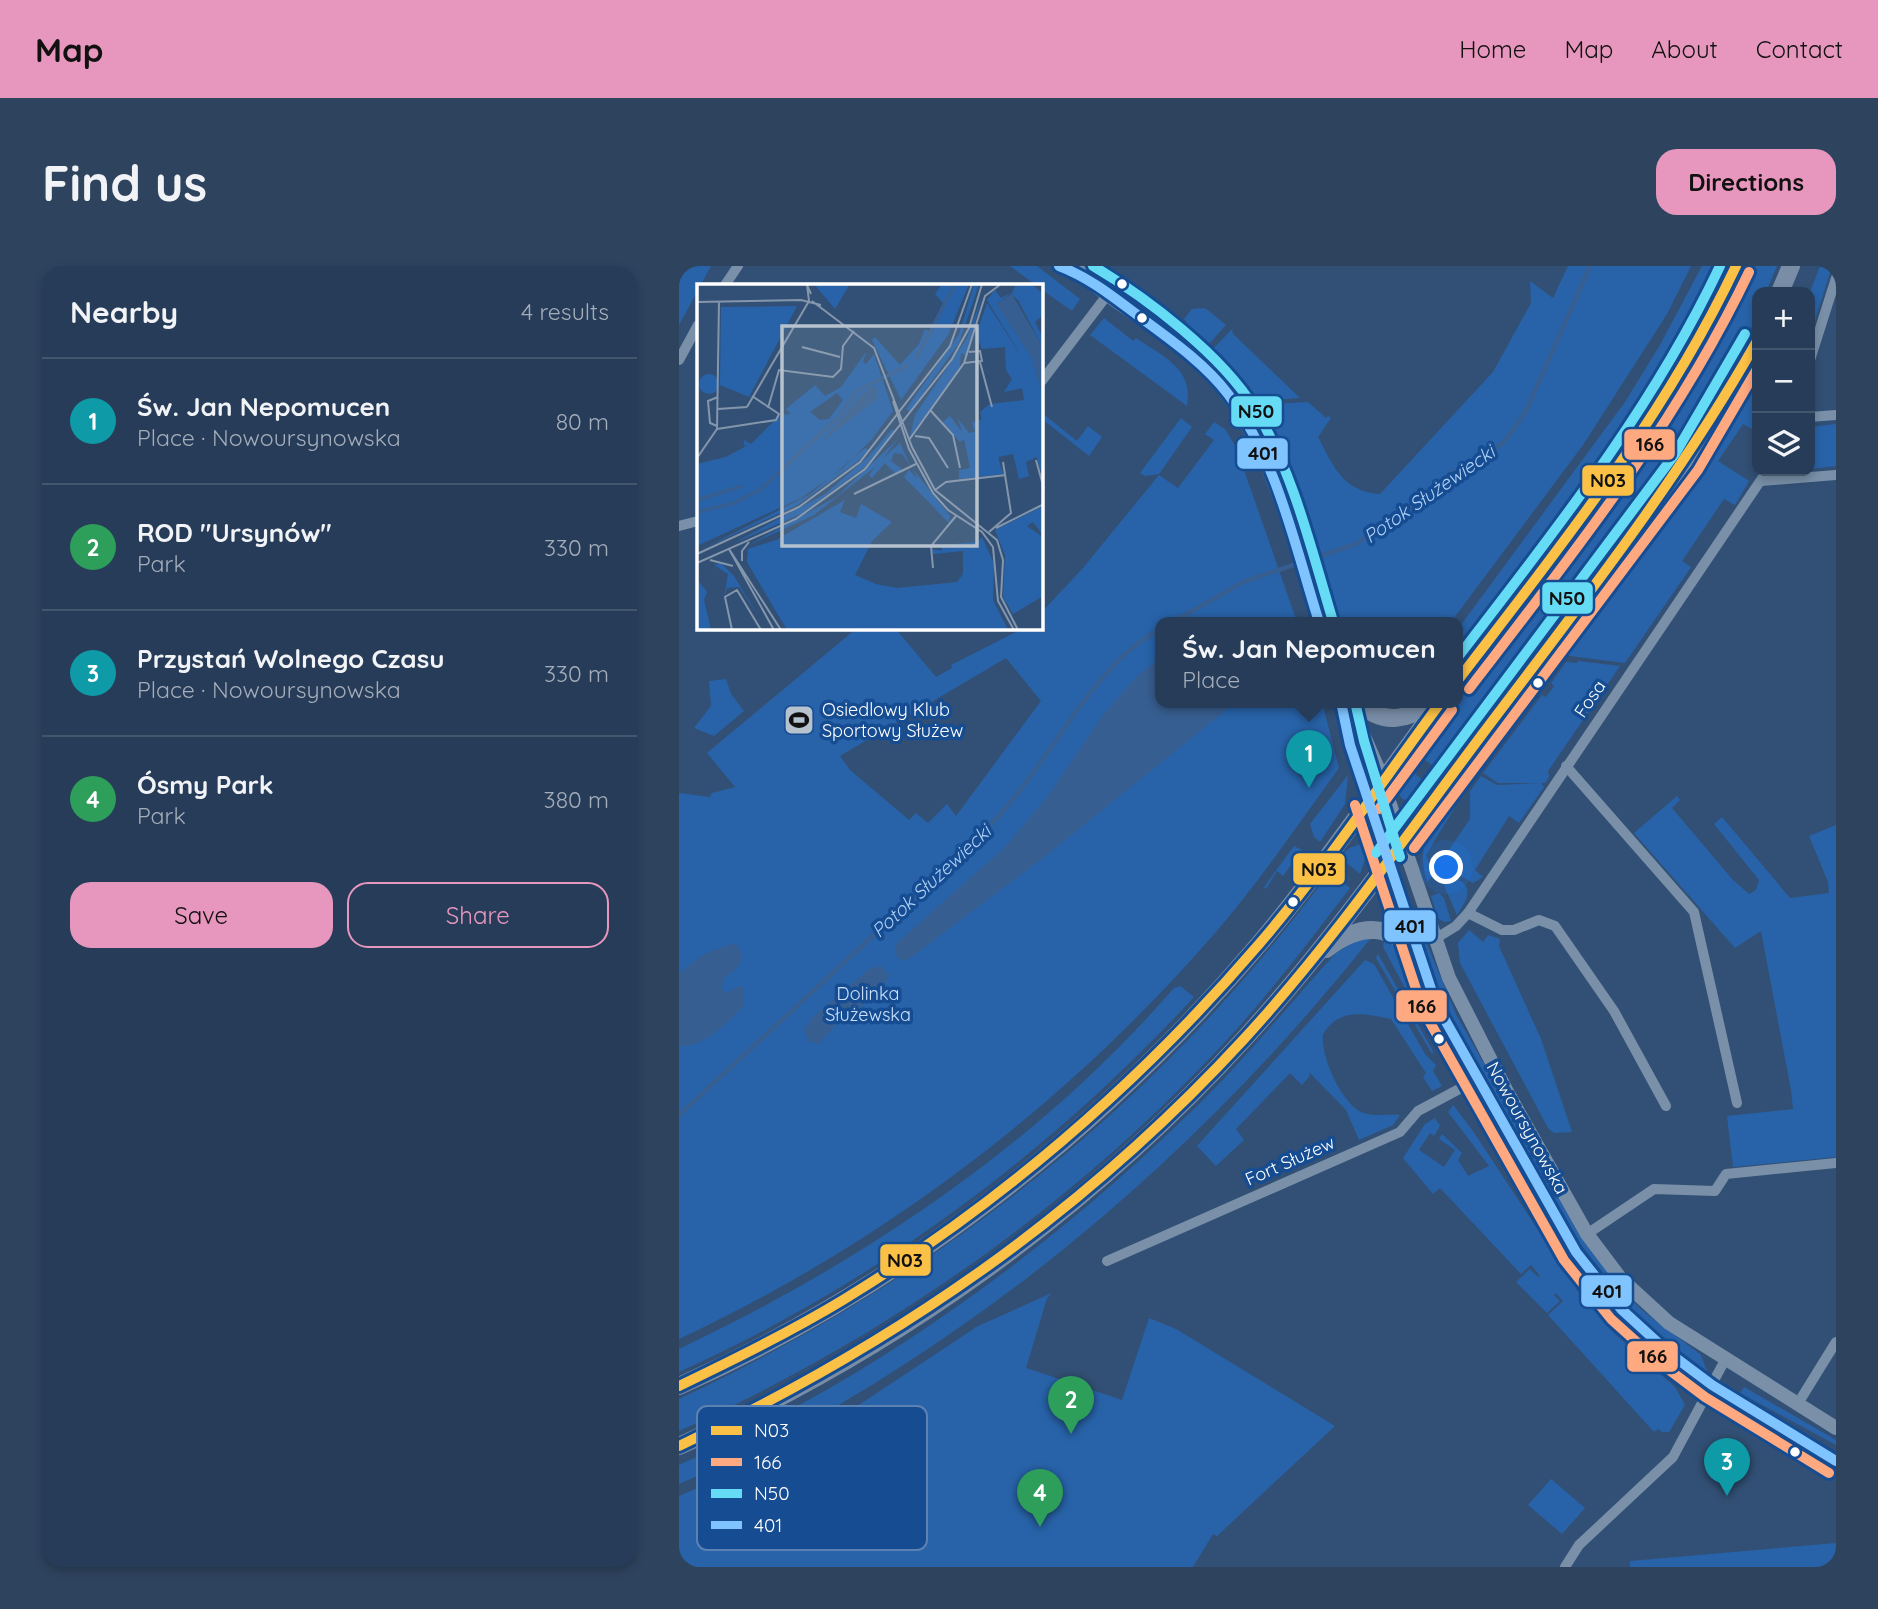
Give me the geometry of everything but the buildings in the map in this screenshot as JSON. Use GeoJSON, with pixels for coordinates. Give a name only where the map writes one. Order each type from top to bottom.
{"type":"FeatureCollection","features":[{"type":"Feature","properties":{"kind":"main road"},"geometry":{"type":"LineString","coordinates":[[1463,673],[1641,436],[1695,348],[1736,266]]}},
{"type":"Feature","properties":{"kind":"main road"},"geometry":{"type":"LineString","coordinates":[[1782,287],[1791,266]]}},
{"type":"Feature","properties":{"kind":"main road"},"geometry":{"type":"LineString","coordinates":[[768,1406],[843,1363],[1035,1234],[1187,1098],[1245,1038],[1312,960],[1687,462],[1752,350]]}},
{"type":"Feature","properties":{"kind":"main road"},"geometry":{"type":"LineString","coordinates":[[1367,708],[1397,719],[1416,714],[1424,708]]}},
{"type":"Feature","properties":{"kind":"main road"},"geometry":{"type":"LineString","coordinates":[[679,1385],[783,1334],[877,1279],[999,1195],[1070,1136],[1144,1068],[1261,942],[1437,708]]}},
{"type":"Feature","properties":{"kind":"main road"},"geometry":{"type":"LineString","coordinates":[[1312,960],[1338,940],[1357,932],[1378,930],[1398,936],[1419,957]]}},
{"type":"Feature","properties":{"kind":"main road"},"geometry":{"type":"LineString","coordinates":[[679,1446],[697,1438]]}},
{"type":"Feature","properties":{"kind":"street"},"geometry":{"type":"LineString","coordinates":[[726,284],[738,266]]}},
{"type":"Feature","properties":{"kind":"street"},"geometry":{"type":"LineString","coordinates":[[1059,266],[1077,270],[1193,357],[1228,394],[1259,447],[1317,617]]}},
{"type":"Feature","properties":{"kind":"street"},"geometry":{"type":"LineString","coordinates":[[1813,350],[1836,278]]}},
{"type":"Feature","properties":{"kind":"street"},"geometry":{"type":"LineString","coordinates":[[1043,379],[1108,294]]}},
{"type":"Feature","properties":{"kind":"street"},"geometry":{"type":"LineString","coordinates":[[679,360],[697,328]]}},
{"type":"Feature","properties":{"kind":"street"},"geometry":{"type":"LineString","coordinates":[[1815,417],[1836,415]]}},
{"type":"Feature","properties":{"kind":"street"},"geometry":{"type":"LineString","coordinates":[[1761,481],[1836,475]]}},
{"type":"Feature","properties":{"kind":"street","name":"Fosa"},"geometry":{"type":"LineString","coordinates":[[1434,939],[1456,926],[1468,913],[1764,476]]}},
{"type":"Feature","properties":{"kind":"street"},"geometry":{"type":"LineString","coordinates":[[679,526],[697,521]]}},
{"type":"Feature","properties":{"kind":"street","name":"Nowoursynowska"},"geometry":{"type":"LineString","coordinates":[[1342,708],[1350,745],[1436,1004],[1563,1232],[1591,1273],[1653,1340],[1712,1385],[1836,1461]]}},
{"type":"Feature","properties":{"kind":"street","name":"Nowoursynowska"},"geometry":{"type":"LineString","coordinates":[[1352,708],[1382,781],[1449,978],[1506,1090],[1587,1234],[1621,1279],[1651,1309],[1725,1360],[1836,1428]]}},
{"type":"Feature","properties":{"kind":"street"},"geometry":{"type":"LineString","coordinates":[[1566,766],[1694,912],[1737,1103]]}},
{"type":"Feature","properties":{"kind":"street"},"geometry":{"type":"LineString","coordinates":[[1468,913],[1503,930],[1514,930],[1539,920],[1555,926],[1614,1011],[1666,1106]]}},
{"type":"Feature","properties":{"kind":"street","name":"Fort Służew"},"geometry":{"type":"LineString","coordinates":[[1107,1261],[1400,1132],[1418,1111],[1478,1079]]}},
{"type":"Feature","properties":{"kind":"street"},"geometry":{"type":"LineString","coordinates":[[1587,1234],[1654,1189],[1715,1191],[1726,1174],[1836,1163]]}},
{"type":"Feature","properties":{"kind":"street"},"geometry":{"type":"LineString","coordinates":[[1797,1405],[1836,1342]]}},
{"type":"Feature","properties":{"kind":"street"},"geometry":{"type":"LineString","coordinates":[[1565,1567],[1579,1545],[1673,1457],[1725,1360]]}},
{"type":"Feature","properties":{"kind":"green space"},"geometry":{"type":"Polygon","coordinates":[[[679,266],[711,266],[701,284],[697,284],[697,292],[679,325],[679,266]]]}},
{"type":"Feature","properties":{"kind":"green space"},"geometry":{"type":"Polygon","coordinates":[[[1010,266],[1037,266],[1080,299],[1072,311],[1043,290],[1043,284],[1035,284],[1010,266]]]}},
{"type":"Feature","properties":{"kind":"green space"},"geometry":{"type":"Polygon","coordinates":[[[1568,266],[1691,266],[1667,314],[1583,445],[1455,617],[1339,617],[1296,491],[1259,405],[1308,402],[1326,418],[1331,418],[1318,437],[1335,467],[1348,483],[1367,492],[1380,494],[1493,372],[1531,303],[1530,281],[1553,298],[1568,266]]]}},
{"type":"Feature","properties":{"kind":"green space"},"geometry":{"type":"Polygon","coordinates":[[[1702,266],[1722,266],[1667,371],[1635,421],[1566,518],[1463,652],[1463,622],[1625,402],[1660,345],[1702,266]]]}},
{"type":"Feature","properties":{"kind":"green space"},"geometry":{"type":"Polygon","coordinates":[[[1749,266],[1777,266],[1768,287],[1752,287],[1752,326],[1695,426],[1619,534],[1440,771],[1417,754],[1452,708],[1463,708],[1463,693],[1657,437],[1702,363],[1749,266]]]}},
{"type":"Feature","properties":{"kind":"green space"},"geometry":{"type":"Polygon","coordinates":[[[1820,266],[1832,266],[1815,321],[1815,287],[1812,287],[1820,266]]]}},
{"type":"Feature","properties":{"kind":"green space"},"geometry":{"type":"Polygon","coordinates":[[[1205,308],[1226,325],[1209,344],[1185,325],[1187,322],[1184,319],[1192,309],[1205,308]]]}},
{"type":"Feature","properties":{"kind":"green space"},"geometry":{"type":"Polygon","coordinates":[[[1104,318],[1133,341],[1136,338],[1174,365],[1186,382],[1187,406],[1090,335],[1104,318]]]}},
{"type":"Feature","properties":{"kind":"green space"},"geometry":{"type":"Polygon","coordinates":[[[1232,329],[1233,334],[1300,398],[1257,401],[1214,348],[1232,329]]]}},
{"type":"Feature","properties":{"kind":"green space"},"geometry":{"type":"Polygon","coordinates":[[[1752,377],[1752,429],[1743,424],[1718,461],[1749,481],[1735,505],[1724,499],[1682,561],[1691,567],[1625,663],[1570,656],[1562,651],[1688,481],[1724,427],[1752,377]]]}},
{"type":"Feature","properties":{"kind":"green space"},"geometry":{"type":"Polygon","coordinates":[[[1043,414],[1077,441],[1088,426],[1102,437],[1089,456],[1043,420],[1043,414]]]}},
{"type":"Feature","properties":{"kind":"green space"},"geometry":{"type":"Polygon","coordinates":[[[1181,418],[1192,427],[1159,474],[1145,476],[1140,473],[1181,418]]]}},
{"type":"Feature","properties":{"kind":"green space","name":"Dolinka Służewska"},"geometry":{"type":"Polygon","coordinates":[[[1214,422],[1225,429],[1236,447],[1295,617],[1155,617],[1155,708],[1324,708],[1339,768],[1215,933],[1158,996],[1098,1055],[1034,1111],[968,1164],[900,1213],[755,1301],[679,1339],[679,793],[710,797],[712,793],[735,787],[707,753],[855,630],[897,630],[936,677],[952,668],[951,665],[1020,630],[1043,630],[1043,611],[1083,568],[1159,475],[1178,488],[1214,440],[1205,434],[1214,422]],[[1006,658],[840,756],[850,770],[909,820],[916,813],[928,823],[947,804],[956,816],[1041,701],[1006,658]]]}},
{"type":"Feature","properties":{"kind":"green space"},"geometry":{"type":"Polygon","coordinates":[[[1836,424],[1836,466],[1815,468],[1815,426],[1836,424]]]}},
{"type":"Feature","properties":{"kind":"green space"},"geometry":{"type":"Polygon","coordinates":[[[1566,662],[1620,666],[1548,771],[1549,777],[1545,783],[1498,783],[1483,773],[1542,695],[1546,697],[1554,686],[1551,683],[1566,662]]]}},
{"type":"Feature","properties":{"kind":"green space"},"geometry":{"type":"Polygon","coordinates":[[[726,679],[731,694],[744,711],[714,736],[694,728],[711,706],[709,681],[726,679]]]}},
{"type":"Feature","properties":{"kind":"green space"},"geometry":{"type":"Polygon","coordinates":[[[1408,768],[1429,785],[1419,795],[1404,800],[1399,795],[1398,785],[1408,768]]]}},
{"type":"Feature","properties":{"kind":"green space"},"geometry":{"type":"Polygon","coordinates":[[[1348,775],[1345,804],[1320,842],[1314,837],[1310,824],[1348,775]]]}},
{"type":"Feature","properties":{"kind":"green space"},"geometry":{"type":"Polygon","coordinates":[[[1481,776],[1497,785],[1541,783],[1544,787],[1519,823],[1509,816],[1475,870],[1483,877],[1473,883],[1459,875],[1441,875],[1437,867],[1470,819],[1470,791],[1481,776]]]}},
{"type":"Feature","properties":{"kind":"green space"},"geometry":{"type":"Polygon","coordinates":[[[1677,796],[1680,800],[1672,808],[1732,879],[1749,894],[1756,890],[1759,880],[1714,824],[1722,817],[1790,898],[1829,893],[1828,882],[1809,836],[1836,825],[1836,1157],[1733,1167],[1727,1116],[1793,1109],[1791,1090],[1761,931],[1735,948],[1634,833],[1677,796]]]}},
{"type":"Feature","properties":{"kind":"green space"},"geometry":{"type":"Polygon","coordinates":[[[1450,797],[1455,807],[1426,855],[1433,875],[1427,882],[1424,847],[1436,817],[1450,797]]]}},
{"type":"Feature","properties":{"kind":"green space"},"geometry":{"type":"Polygon","coordinates":[[[1361,844],[1368,846],[1368,850],[1360,874],[1340,857],[1349,848],[1361,844]]]}},
{"type":"Feature","properties":{"kind":"green space"},"geometry":{"type":"Polygon","coordinates":[[[1294,846],[1302,850],[1283,876],[1277,871],[1266,889],[1264,887],[1294,846]]]}},
{"type":"Feature","properties":{"kind":"green space"},"geometry":{"type":"Polygon","coordinates":[[[1330,871],[1350,888],[1244,1021],[1148,1120],[1088,1174],[960,1272],[892,1317],[823,1358],[731,1406],[697,1406],[697,1422],[679,1431],[679,1399],[774,1351],[866,1298],[954,1240],[1038,1176],[1118,1108],[1194,1034],[1264,955],[1330,871]]]}},
{"type":"Feature","properties":{"kind":"green space"},"geometry":{"type":"Polygon","coordinates":[[[1456,879],[1466,886],[1467,890],[1457,915],[1443,883],[1456,879]]]}},
{"type":"Feature","properties":{"kind":"green space"},"geometry":{"type":"Polygon","coordinates":[[[1439,893],[1444,898],[1451,921],[1444,922],[1438,918],[1431,896],[1439,893]]]}},
{"type":"Feature","properties":{"kind":"green space"},"geometry":{"type":"Polygon","coordinates":[[[1469,930],[1483,942],[1488,935],[1500,939],[1499,946],[1541,1039],[1572,1132],[1554,1133],[1548,1128],[1460,963],[1458,943],[1469,930]]]}},
{"type":"Feature","properties":{"kind":"green space"},"geometry":{"type":"Polygon","coordinates":[[[1422,932],[1456,1014],[1580,1236],[1620,1288],[1642,1310],[1701,1355],[1708,1374],[1677,1351],[1636,1314],[1577,1240],[1445,1006],[1418,933],[1422,932]]]}},
{"type":"Feature","properties":{"kind":"green space"},"geometry":{"type":"Polygon","coordinates":[[[1385,936],[1406,952],[1418,996],[1415,998],[1410,997],[1383,947],[1385,936]]]}},
{"type":"Feature","properties":{"kind":"green space"},"geometry":{"type":"Polygon","coordinates":[[[1359,938],[1370,939],[1308,1014],[1242,1086],[1173,1154],[1101,1218],[1025,1279],[946,1336],[865,1389],[836,1406],[797,1406],[891,1351],[959,1306],[1087,1207],[1222,1081],[1336,953],[1359,938]]]}},
{"type":"Feature","properties":{"kind":"green space"},"geometry":{"type":"Polygon","coordinates":[[[1378,954],[1433,1051],[1432,1054],[1376,958],[1378,954]]]}},
{"type":"Feature","properties":{"kind":"green space"},"geometry":{"type":"Polygon","coordinates":[[[1365,960],[1374,964],[1425,1054],[1436,1065],[1433,1071],[1442,1086],[1432,1091],[1423,1077],[1426,1073],[1391,1019],[1363,1014],[1345,1016],[1330,1025],[1323,1034],[1325,1054],[1333,1077],[1346,1099],[1361,1112],[1400,1115],[1393,1125],[1359,1140],[1346,1110],[1309,1072],[1310,1076],[1302,1085],[1290,1073],[1236,1129],[1244,1140],[1216,1166],[1197,1146],[1365,960]]]}},
{"type":"Feature","properties":{"kind":"green space"},"geometry":{"type":"Polygon","coordinates":[[[1180,986],[1194,997],[1138,1055],[1019,1161],[889,1256],[751,1337],[679,1372],[679,1349],[748,1315],[881,1237],[1007,1148],[1066,1098],[1122,1045],[1174,988],[1180,986]]]}},
{"type":"Feature","properties":{"kind":"green space"},"geometry":{"type":"Polygon","coordinates":[[[1453,1105],[1580,1294],[1613,1332],[1675,1387],[1685,1405],[1669,1432],[1658,1429],[1654,1432],[1548,1315],[1563,1301],[1556,1293],[1554,1295],[1560,1301],[1547,1313],[1516,1282],[1530,1269],[1540,1276],[1531,1265],[1521,1274],[1440,1188],[1433,1194],[1403,1158],[1425,1124],[1435,1118],[1440,1126],[1434,1136],[1430,1133],[1419,1150],[1444,1167],[1455,1150],[1439,1139],[1442,1134],[1462,1153],[1458,1160],[1468,1176],[1489,1166],[1448,1112],[1453,1105]]]}},
{"type":"Feature","properties":{"kind":"green space"},"geometry":{"type":"Polygon","coordinates":[[[1052,1293],[1047,1298],[1026,1368],[1122,1400],[1149,1318],[1176,1329],[1335,1426],[1217,1536],[1213,1534],[1193,1567],[679,1567],[679,1496],[697,1488],[697,1550],[927,1550],[927,1406],[857,1406],[978,1326],[1052,1293]]]}},
{"type":"Feature","properties":{"kind":"green space"},"geometry":{"type":"Polygon","coordinates":[[[1744,1387],[1836,1440],[1836,1445],[1740,1393],[1744,1387]]]}},
{"type":"Feature","properties":{"kind":"green space"},"geometry":{"type":"Polygon","coordinates":[[[697,1456],[697,1476],[679,1484],[679,1465],[697,1456]]]}},
{"type":"Feature","properties":{"kind":"green space"},"geometry":{"type":"Polygon","coordinates":[[[1551,1479],[1585,1508],[1562,1534],[1528,1505],[1551,1479]]]}},
{"type":"Feature","properties":{"kind":"green space"},"geometry":{"type":"Polygon","coordinates":[[[1836,1543],[1836,1567],[1630,1567],[1630,1561],[1836,1543]]]}},
{"type":"Feature","properties":{"kind":"water"},"geometry":{"type":"Polygon","coordinates":[[[1473,465],[1454,487],[1429,501],[1423,492],[1451,471],[1473,465]]]}},
{"type":"Feature","properties":{"kind":"water"},"geometry":{"type":"Polygon","coordinates":[[[1155,662],[1155,708],[1229,708],[1043,858],[914,955],[905,961],[899,959],[895,953],[896,944],[1005,847],[1047,797],[1103,715],[1138,675],[1155,662]]]}},
{"type":"Feature","properties":{"kind":"water"},"geometry":{"type":"Polygon","coordinates":[[[734,943],[742,958],[738,967],[724,978],[722,987],[725,993],[740,986],[744,988],[744,1005],[706,1039],[688,1046],[679,1046],[679,973],[704,954],[734,943]]]}},
{"type":"Feature","properties":{"kind":"water"},"geometry":{"type":"Polygon","coordinates":[[[881,966],[889,975],[877,998],[844,1015],[819,1044],[808,1041],[804,1029],[815,1015],[869,969],[881,966]]]}},
{"type":"Feature","properties":{"kind":"waterway","name":"Potok Służewiecki"},"geometry":{"type":"LineString","coordinates":[[1469,467],[1504,442],[1526,411],[1590,266]]}},
{"type":"Feature","properties":{"kind":"waterway","name":"Potok Służewiecki"},"geometry":{"type":"LineString","coordinates":[[1182,617],[1243,582],[1356,544],[1430,493]]}},
{"type":"Feature","properties":{"kind":"waterway","name":"Potok Służewiecki"},"geometry":{"type":"LineString","coordinates":[[679,1115],[970,846],[1016,795],[1104,676],[1139,642],[1155,632]]}},
{"type":"Feature","properties":{"kind":"transit line","name":"401"},"geometry":{"type":"LineString","coordinates":[[1059,266],[1103,290],[1167,337],[1200,364],[1228,394],[1260,446],[1272,475],[1318,617]]}},
{"type":"Feature","properties":{"kind":"transit line","name":"N50"},"geometry":{"type":"LineString","coordinates":[[1093,266],[1182,329],[1223,368],[1255,409],[1291,484],[1332,617]]}},
{"type":"Feature","properties":{"kind":"transit line","name":"N50"},"geometry":{"type":"LineString","coordinates":[[1463,650],[1565,516],[1633,420],[1693,319],[1720,266]]}},
{"type":"Feature","properties":{"kind":"transit line","name":"N03"},"geometry":{"type":"LineString","coordinates":[[1463,673],[1572,531],[1643,429],[1708,322],[1736,266]]}},
{"type":"Feature","properties":{"kind":"transit line","name":"166"},"geometry":{"type":"LineString","coordinates":[[1469,689],[1584,539],[1655,436],[1689,383],[1749,272]]}},
{"type":"Feature","properties":{"kind":"transit line","name":"N50"},"geometry":{"type":"LineString","coordinates":[[1376,853],[1675,454],[1745,334]]}},
{"type":"Feature","properties":{"kind":"transit line","name":"N03"},"geometry":{"type":"LineString","coordinates":[[759,1406],[910,1319],[1051,1218],[1118,1162],[1182,1103],[1244,1039],[1277,1002],[1369,886],[1594,587],[1695,442],[1752,350]]}},
{"type":"Feature","properties":{"kind":"transit line","name":"166"},"geometry":{"type":"LineString","coordinates":[[1414,848],[1698,470],[1752,378]]}},
{"type":"Feature","properties":{"kind":"transit line","name":"401"},"geometry":{"type":"LineString","coordinates":[[1342,708],[1350,745],[1436,1004],[1576,1252],[1621,1309],[1668,1352],[1712,1385],[1836,1461]]}},
{"type":"Feature","properties":{"kind":"transit line","name":"N50"},"geometry":{"type":"LineString","coordinates":[[1356,708],[1400,857]]}},
{"type":"Feature","properties":{"kind":"transit line","name":"N03"},"geometry":{"type":"LineString","coordinates":[[679,1386],[803,1323],[901,1263],[1012,1182],[1117,1092],[1214,995],[1260,943],[1330,855],[1437,708]]}},
{"type":"Feature","properties":{"kind":"transit line","name":"166"},"geometry":{"type":"LineString","coordinates":[[1379,809],[1452,710]]}},
{"type":"Feature","properties":{"kind":"transit line","name":"166"},"geometry":{"type":"LineString","coordinates":[[1355,805],[1423,1010],[1564,1260],[1611,1319],[1660,1363],[1705,1397],[1829,1473]]}},
{"type":"Feature","properties":{"kind":"transit line","name":"N03"},"geometry":{"type":"LineString","coordinates":[[679,1446],[697,1437]]}},
{"type":"Feature","properties":{"kind":"place","name":"Osiedlowy Klub Sportowy Służew"},"geometry":{"type":"Point","coordinates":[799,720]}},
{"type":"Feature","properties":{"kind":"place","name":"Św. Jan Nepomucen"},"geometry":{"type":"Point","coordinates":[1309,788]}},
{"type":"Feature","properties":{"kind":"place","name":"ROD \"Ursynów\""},"geometry":{"type":"Point","coordinates":[1071,1434]}},
{"type":"Feature","properties":{"kind":"place","name":"Przystań Wolnego Czasu"},"geometry":{"type":"Point","coordinates":[1727,1496]}},
{"type":"Feature","properties":{"kind":"place","name":"Ósmy Park"},"geometry":{"type":"Point","coordinates":[1040,1527]}}]}
